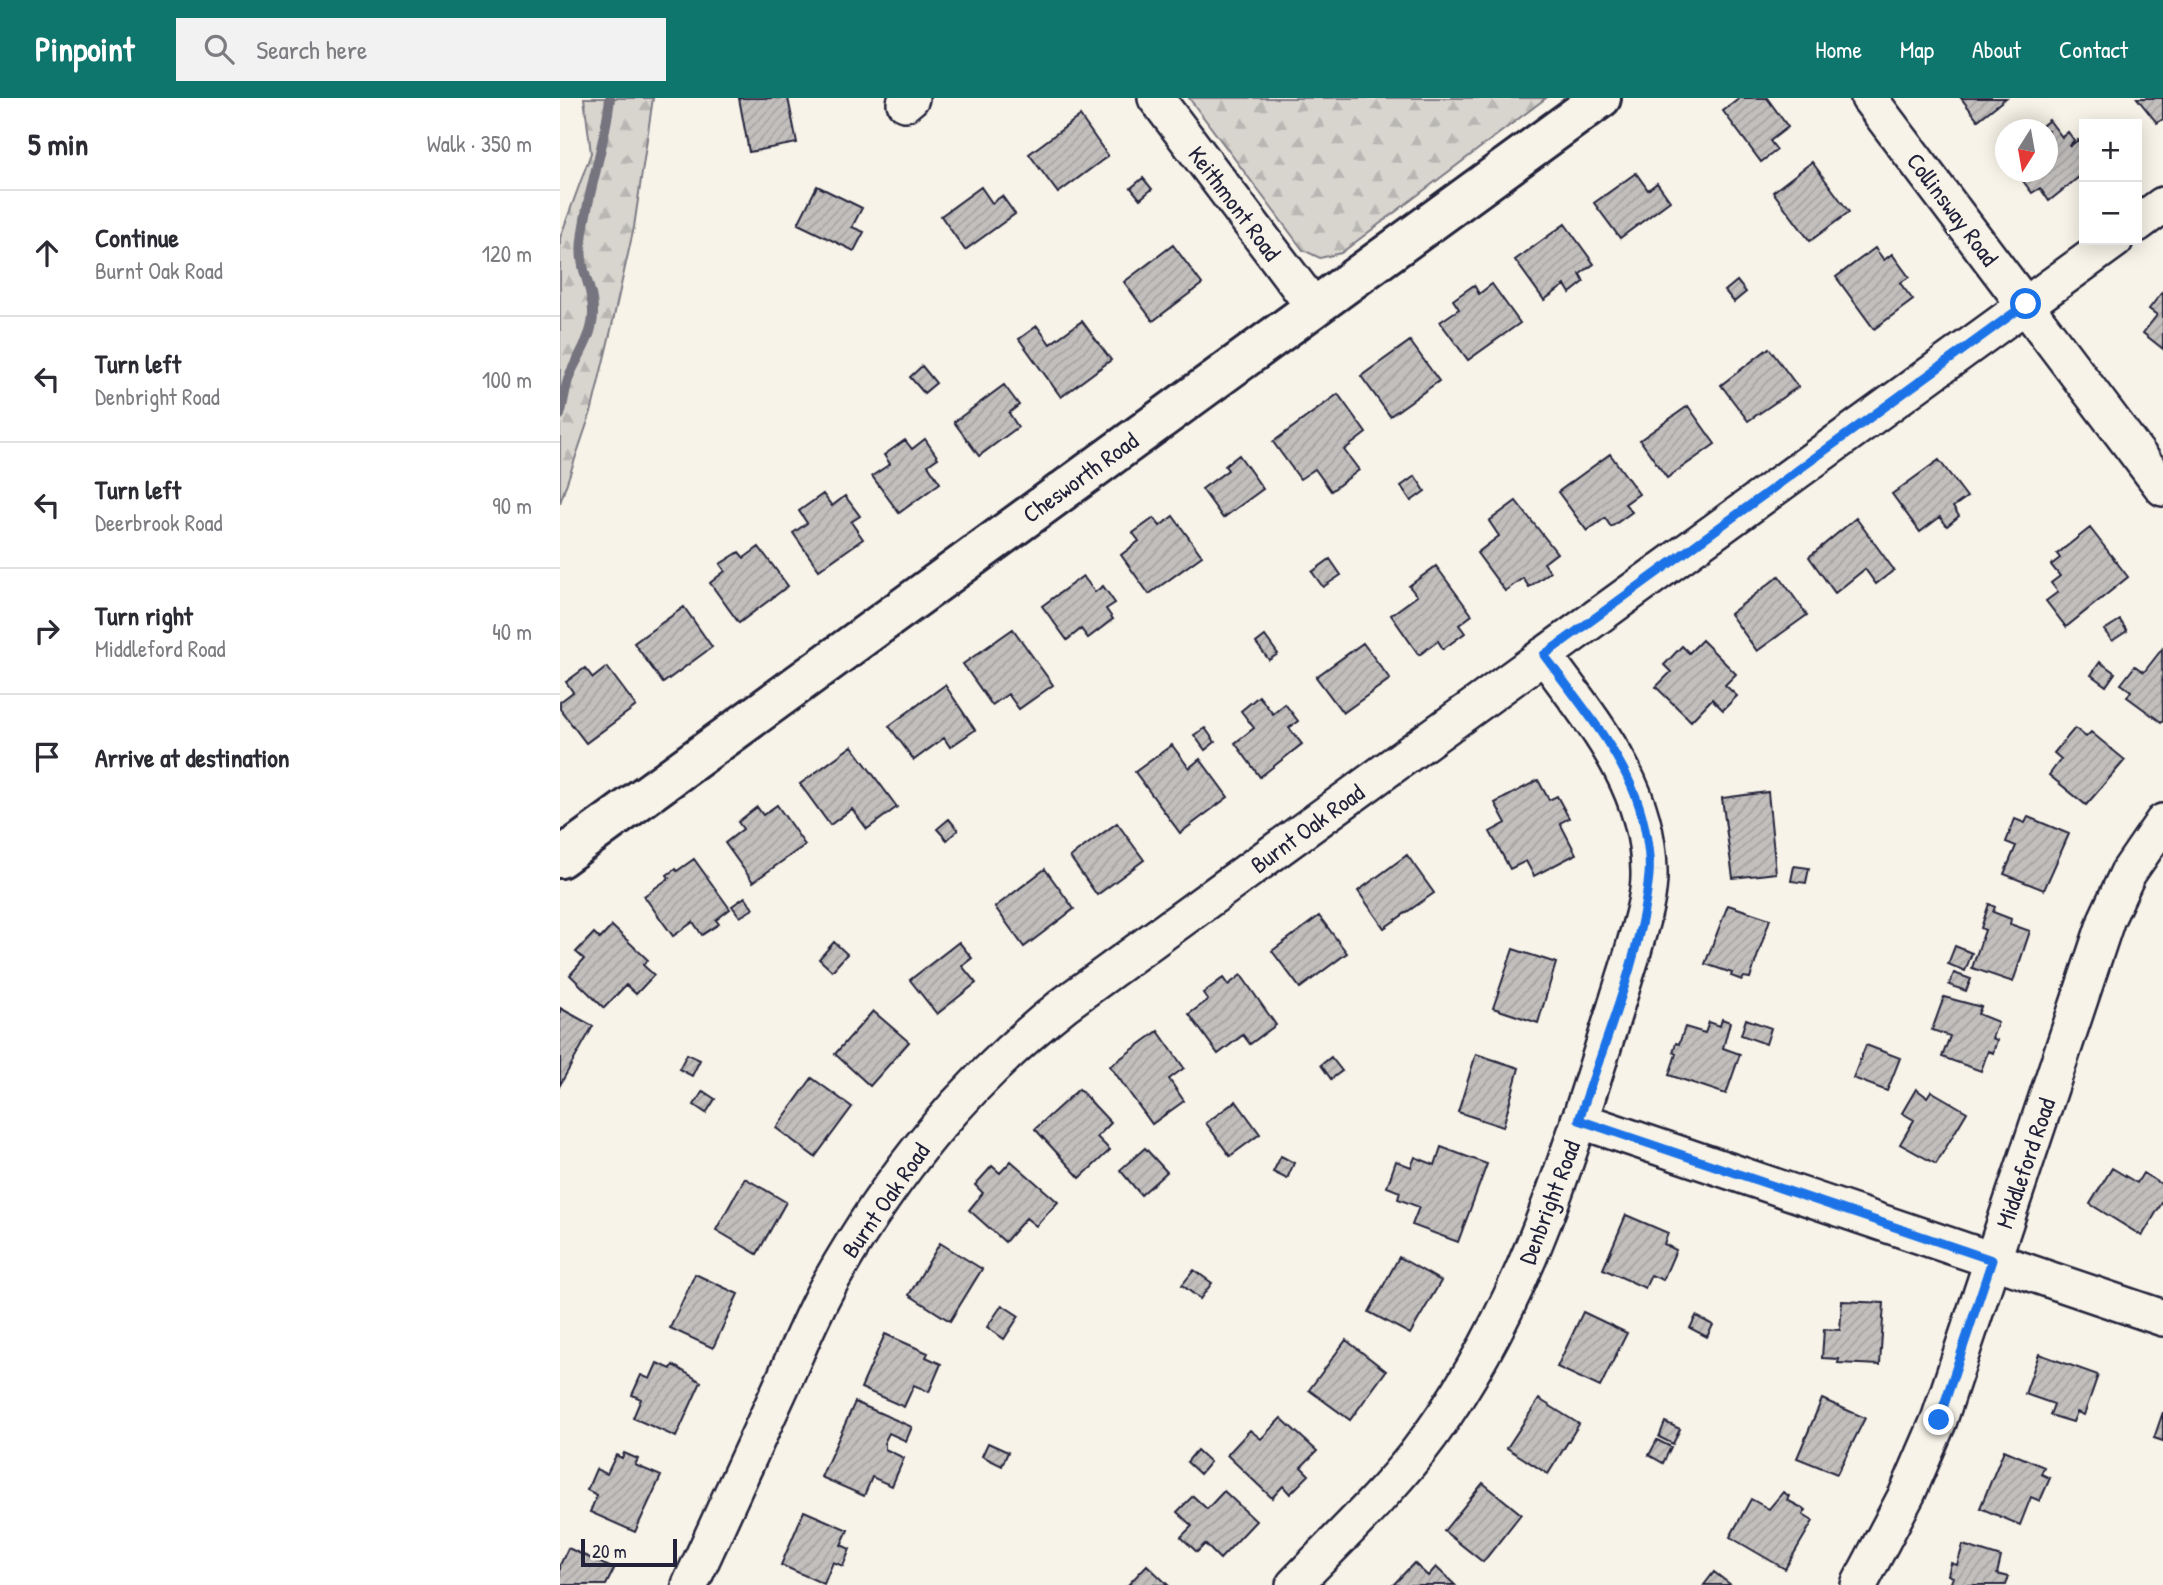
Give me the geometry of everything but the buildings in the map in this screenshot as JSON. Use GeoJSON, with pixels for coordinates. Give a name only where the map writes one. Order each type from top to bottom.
{"type":"FeatureCollection","features":[{"type":"Feature","properties":{"kind":"street","name":"Keithmont Road"},"geometry":{"type":"LineString","coordinates":[[1156,98],[1314,307]]}},
{"type":"Feature","properties":{"kind":"street","name":"Chesworth Road"},"geometry":{"type":"LineString","coordinates":[[560,858],[1601,98]]}},
{"type":"Feature","properties":{"kind":"street","name":"Collinsway Road"},"geometry":{"type":"LineString","coordinates":[[1869,98],[2163,488]]}},
{"type":"Feature","properties":{"kind":"street"},"geometry":{"type":"LineString","coordinates":[[2142,220],[2163,205]]}},
{"type":"Feature","properties":{"kind":"street","name":"Burnt Oak Road"},"geometry":{"type":"LineString","coordinates":[[690,1585],[827,1288],[870,1216],[959,1100],[1010,1048],[1065,1004],[2108,245]]}},
{"type":"Feature","properties":{"kind":"street","name":"Denbright Road"},"geometry":{"type":"LineString","coordinates":[[1294,1585],[1416,1454],[1447,1411],[1513,1294],[1543,1226],[1632,955],[1644,909],[1649,872],[1637,799],[1617,757],[1544,655]]}},
{"type":"Feature","properties":{"kind":"street","name":"Middleford Road"},"geometry":{"type":"LineString","coordinates":[[1859,1585],[1907,1494],[1939,1420],[2107,918],[2128,873],[2163,822]]}},
{"type":"Feature","properties":{"kind":"street"},"geometry":{"type":"LineString","coordinates":[[1579,1120],[2163,1318]]}},
{"type":"Feature","properties":{"kind":"green space"},"geometry":{"type":"Polygon","coordinates":[[[584,98],[653,98],[634,227],[611,330],[592,409],[560,503],[560,238],[591,153],[584,98]]]}},
{"type":"Feature","properties":{"kind":"green space"},"geometry":{"type":"Polygon","coordinates":[[[1189,98],[1546,98],[1341,253],[1320,258],[1303,250],[1189,98]]]}},
{"type":"Feature","properties":{"kind":"waterway"},"geometry":{"type":"LineString","coordinates":[[560,415],[568,379],[588,337],[592,322],[593,304],[581,251],[610,98]]}},
{"type":"Feature","properties":{"kind":"route"},"geometry":{"type":"LineString","coordinates":[[1939,1420],[1992,1260],[1579,1120],[1632,955],[1644,909],[1649,872],[1637,799],[1617,757],[1544,655],[2026,304]]}}]}
